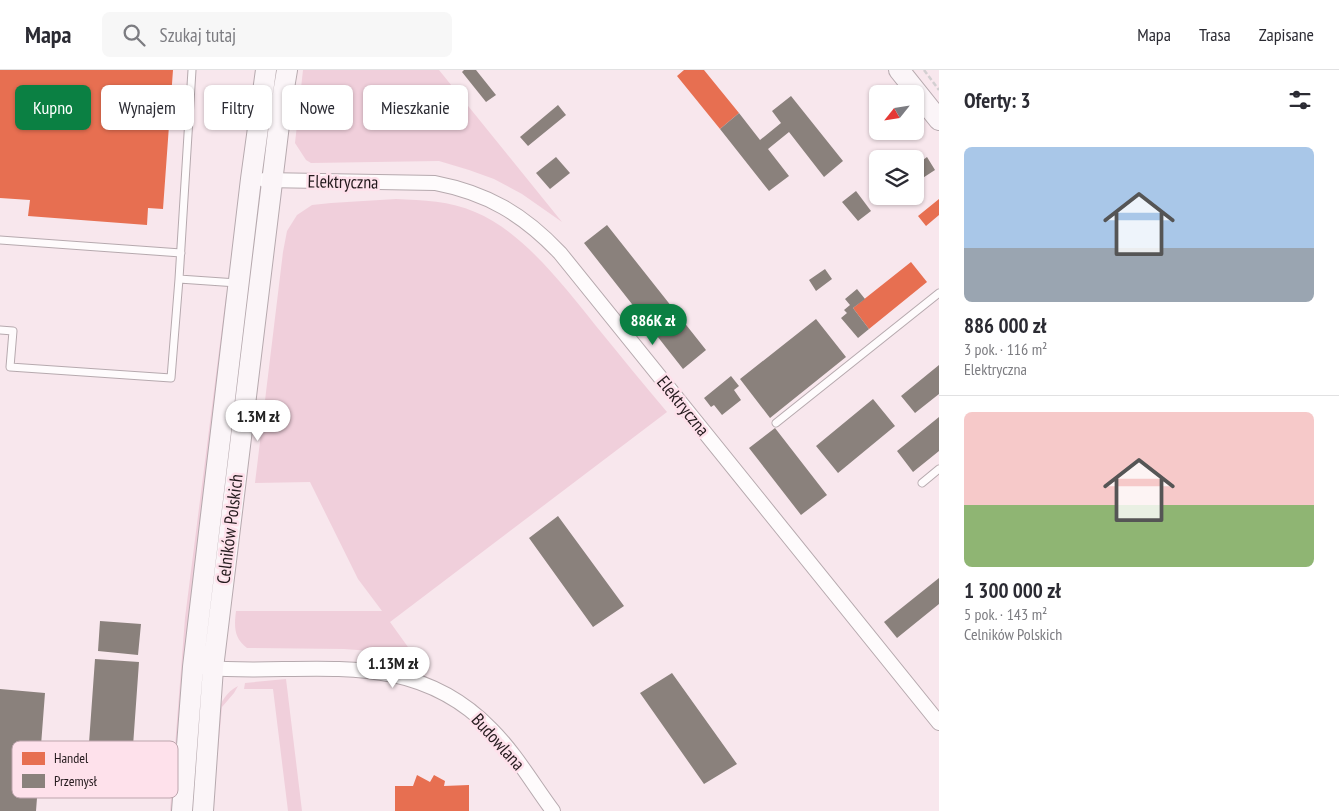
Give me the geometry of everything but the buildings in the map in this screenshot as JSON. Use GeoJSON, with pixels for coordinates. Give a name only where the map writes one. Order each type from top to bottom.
{"type":"FeatureCollection","features":[{"type":"Feature","properties":{"kind":"street","name":"Celników Polskich"},"geometry":{"type":"LineString","coordinates":[[182,811],[193,667],[238,284],[266,70]]}},
{"type":"Feature","properties":{"kind":"street","name":"Celników Polskich"},"geometry":{"type":"LineString","coordinates":[[203,811],[212,668],[287,70]]}},
{"type":"Feature","properties":{"kind":"street"},"geometry":{"type":"LineString","coordinates":[[899,70],[939,120]]}},
{"type":"Feature","properties":{"kind":"street","name":"Elektryczna"},"geometry":{"type":"LineString","coordinates":[[251,179],[273,181],[435,182],[458,187],[496,202],[525,220],[560,253],[939,723]]}},
{"type":"Feature","properties":{"kind":"street","name":"Budowlana"},"geometry":{"type":"LineString","coordinates":[[193,667],[330,668],[368,670],[407,678],[449,696],[470,710],[491,729],[553,811]]}},
{"type":"Feature","properties":{"kind":"lane"},"geometry":{"type":"LineString","coordinates":[[0,330],[13,331],[10,367],[172,378],[192,70]]}},
{"type":"Feature","properties":{"kind":"lane"},"geometry":{"type":"LineString","coordinates":[[0,240],[181,253]]}},
{"type":"Feature","properties":{"kind":"lane"},"geometry":{"type":"LineString","coordinates":[[179,279],[238,284]]}},
{"type":"Feature","properties":{"kind":"lane"},"geometry":{"type":"LineString","coordinates":[[776,423],[939,293]]}},
{"type":"Feature","properties":{"kind":"lane"},"geometry":{"type":"LineString","coordinates":[[922,483],[939,469]]}},
{"type":"Feature","properties":{"kind":"path"},"geometry":{"type":"LineString","coordinates":[[924,70],[939,90]]}},
{"type":"Feature","properties":{"kind":"shaded area"},"geometry":{"type":"Polygon","coordinates":[[[303,70],[439,70],[451,85],[363,85],[363,130],[468,130],[468,106],[562,222],[522,194],[494,179],[439,161],[311,163],[306,160],[295,143],[296,130],[353,130],[353,85],[301,85],[303,70]]]}},
{"type":"Feature","properties":{"kind":"shaded area"},"geometry":{"type":"Polygon","coordinates":[[[396,199],[456,205],[475,212],[509,232],[542,262],[667,412],[390,622],[418,661],[383,652],[344,649],[247,648],[237,636],[236,611],[382,611],[358,579],[310,482],[255,483],[287,231],[297,215],[312,205],[396,199]]]}},
{"type":"Feature","properties":{"kind":"shaded area"},"geometry":{"type":"Polygon","coordinates":[[[226,296],[228,298],[178,773],[178,741],[175,741],[185,618],[226,296]]]}},
{"type":"Feature","properties":{"kind":"shaded area"},"geometry":{"type":"Polygon","coordinates":[[[286,679],[302,811],[288,811],[273,689],[244,689],[245,683],[286,679]]]}},
{"type":"Feature","properties":{"kind":"shaded area"},"geometry":{"type":"Polygon","coordinates":[[[238,686],[222,707],[218,751],[215,747],[218,712],[230,691],[238,686]]]}},
{"type":"Feature","properties":{"kind":"shaded area"},"geometry":{"type":"Polygon","coordinates":[[[171,798],[175,798],[174,811],[170,811],[171,798]]]}}]}
